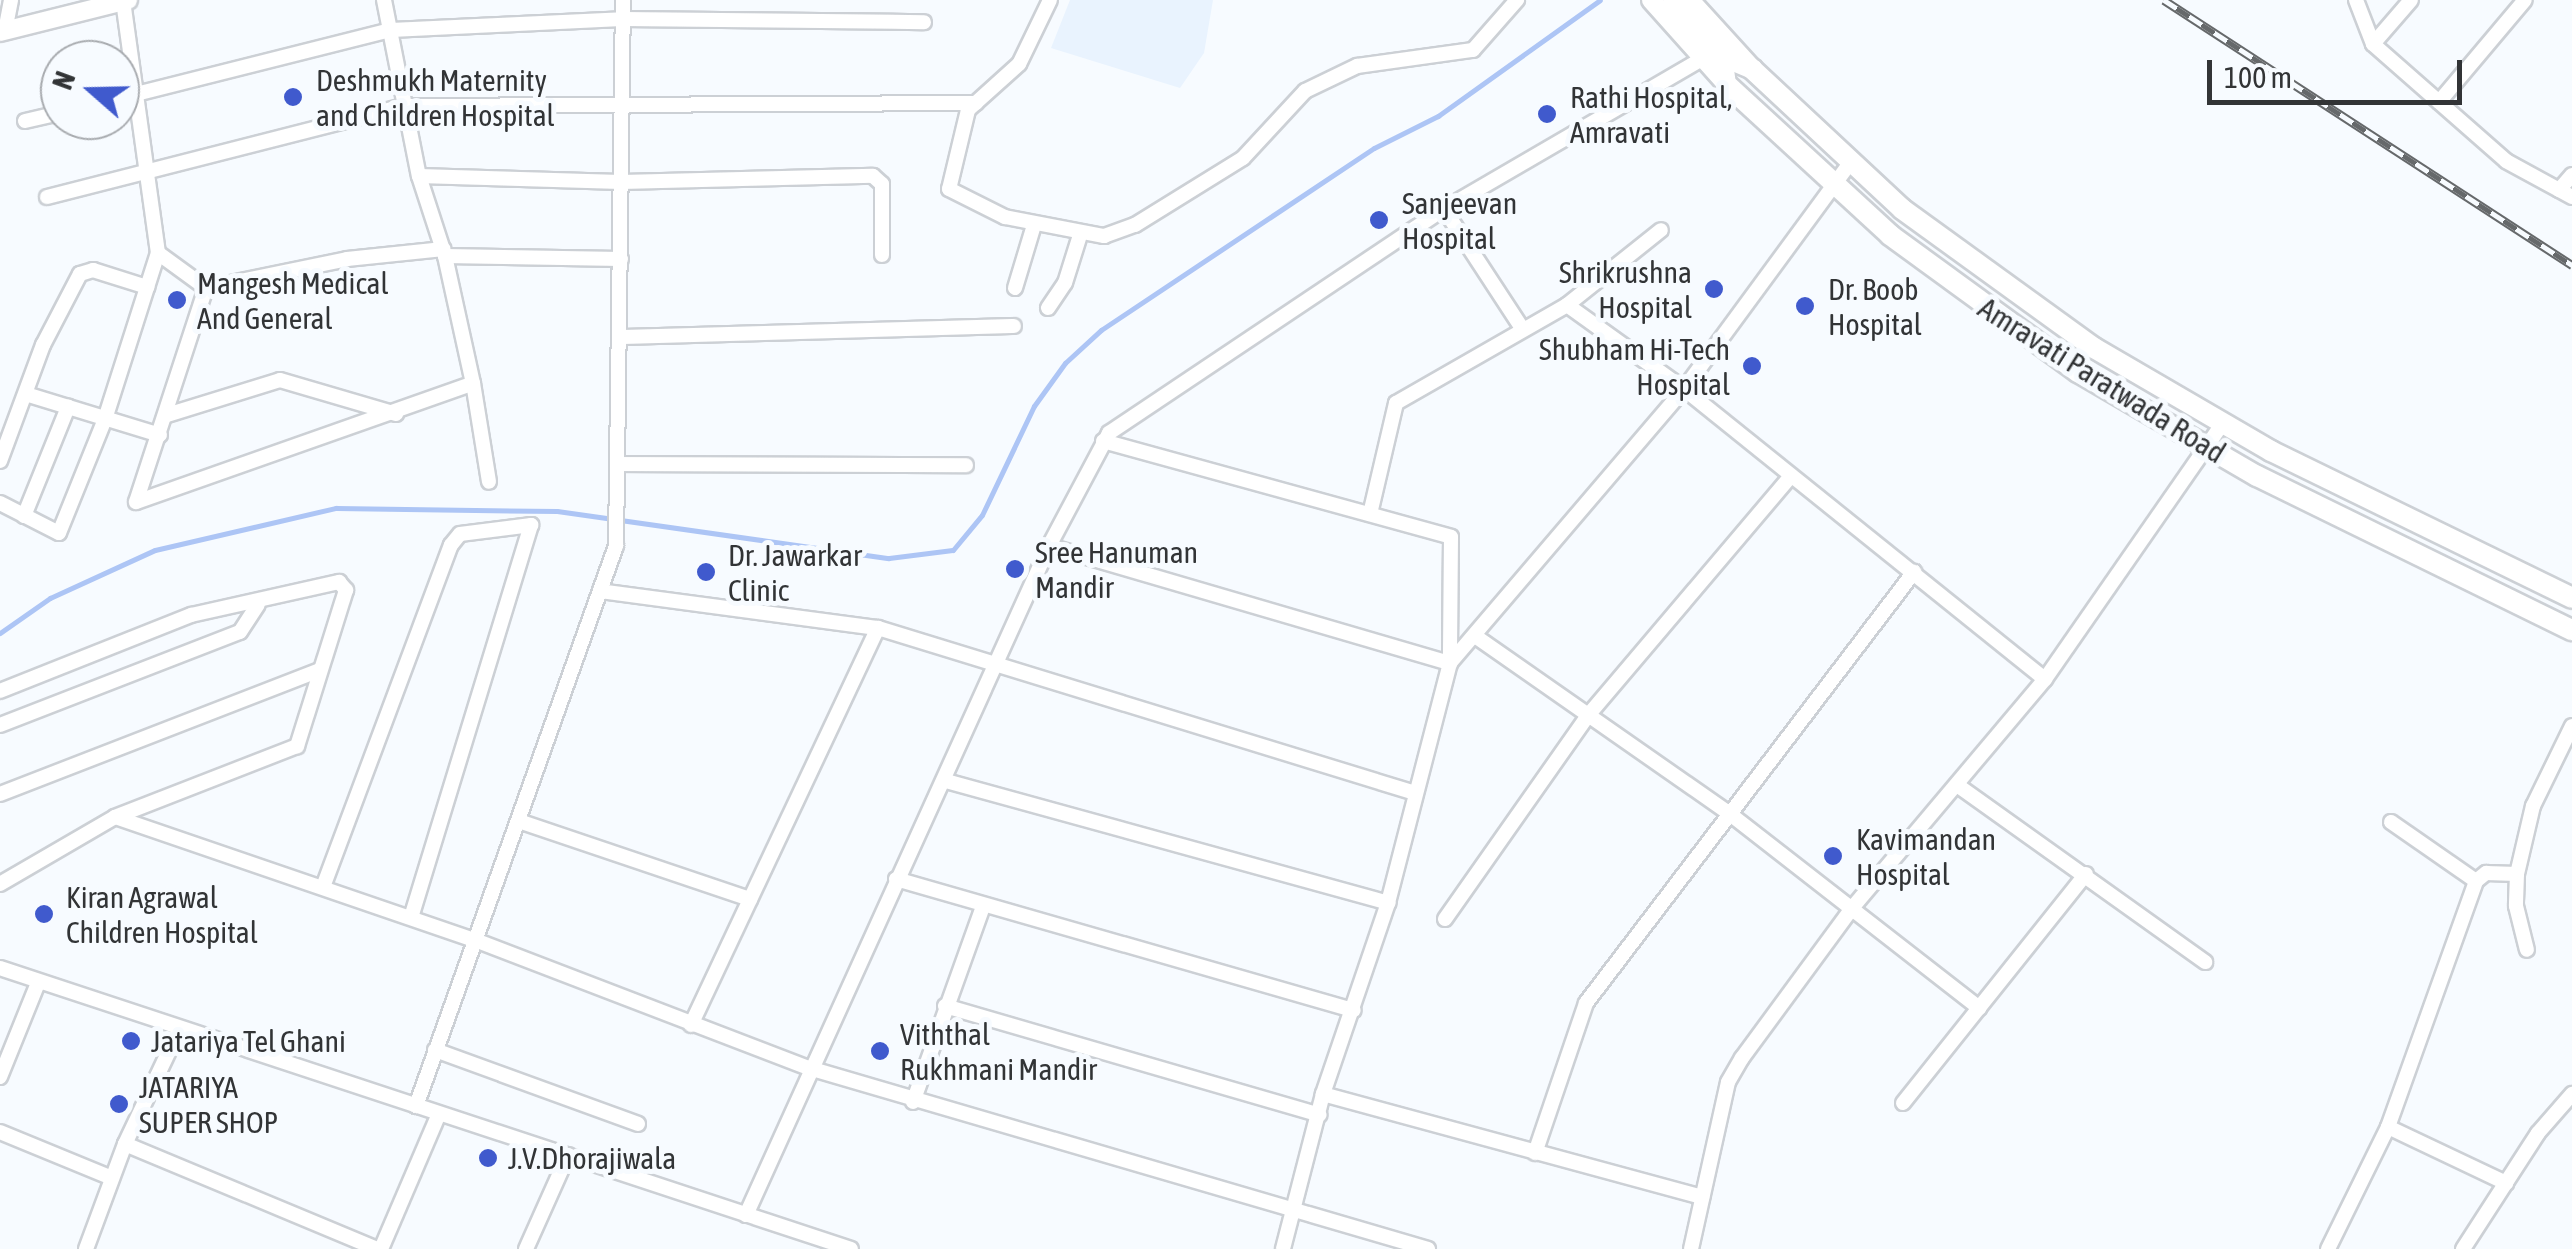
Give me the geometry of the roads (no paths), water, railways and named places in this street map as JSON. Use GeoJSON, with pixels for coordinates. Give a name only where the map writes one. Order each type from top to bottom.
{"type":"FeatureCollection","features":[{"type":"Feature","properties":{"kind":"main road"},"geometry":{"type":"LineString","coordinates":[[2,32],[86,6],[126,0]]}},
{"type":"Feature","properties":{"kind":"main road"},"geometry":{"type":"LineString","coordinates":[[1651,0],[1712,54],[1752,69]]}},
{"type":"Feature","properties":{"kind":"main road"},"geometry":{"type":"LineString","coordinates":[[1673,0],[1712,54]]}},
{"type":"Feature","properties":{"kind":"main road"},"geometry":{"type":"LineString","coordinates":[[1690,0],[1752,69],[1851,162],[1999,282],[2223,423],[2572,598]]}},
{"type":"Feature","properties":{"kind":"main road","name":"Amravati Paratwada Road"},"geometry":{"type":"LineString","coordinates":[[1712,54],[1726,84],[1834,185],[1982,306],[2208,448],[2572,630]]}},
{"type":"Feature","properties":{"kind":"street"},"geometry":{"type":"LineString","coordinates":[[2,32],[11,0]]}},
{"type":"Feature","properties":{"kind":"street"},"geometry":{"type":"LineString","coordinates":[[126,0],[131,40]]}},
{"type":"Feature","properties":{"kind":"street"},"geometry":{"type":"LineString","coordinates":[[384,0],[418,176],[444,252],[490,482]]}},
{"type":"Feature","properties":{"kind":"street"},"geometry":{"type":"LineString","coordinates":[[416,1106],[616,546],[624,0]]}},
{"type":"Feature","properties":{"kind":"street"},"geometry":{"type":"LineString","coordinates":[[1050,0],[1019,64],[964,118],[949,189],[1034,225],[1120,234],[1243,158],[1290,102],[1320,83],[1358,66],[1473,50],[1517,0]]}},
{"type":"Feature","properties":{"kind":"street"},"geometry":{"type":"LineString","coordinates":[[2356,0],[2373,44],[2506,161],[2566,194],[2572,175]]}},
{"type":"Feature","properties":{"kind":"street"},"geometry":{"type":"LineString","coordinates":[[2373,44],[2411,0]]}},
{"type":"Feature","properties":{"kind":"street"},"geometry":{"type":"LineString","coordinates":[[2439,102],[2525,0]]}},
{"type":"Feature","properties":{"kind":"street"},"geometry":{"type":"LineString","coordinates":[[140,93],[392,30],[622,19],[924,22]]}},
{"type":"Feature","properties":{"kind":"street"},"geometry":{"type":"LineString","coordinates":[[746,1215],[809,1068],[946,781],[1049,546],[1104,441],[1118,423],[1444,209],[1712,54]]}},
{"type":"Feature","properties":{"kind":"street"},"geometry":{"type":"LineString","coordinates":[[47,197],[404,106],[976,103]]}},
{"type":"Feature","properties":{"kind":"street"},"geometry":{"type":"LineString","coordinates":[[0,504],[59,533],[105,419],[158,253],[151,172],[140,111]]}},
{"type":"Feature","properties":{"kind":"street"},"geometry":{"type":"LineString","coordinates":[[25,121],[40,118]]}},
{"type":"Feature","properties":{"kind":"street"},"geometry":{"type":"LineString","coordinates":[[1450,663],[1684,389],[1851,162]]}},
{"type":"Feature","properties":{"kind":"street"},"geometry":{"type":"LineString","coordinates":[[418,176],[621,182],[873,176],[882,184],[882,255]]}},
{"type":"Feature","properties":{"kind":"street"},"geometry":{"type":"LineString","coordinates":[[1444,209],[1522,328]]}},
{"type":"Feature","properties":{"kind":"street"},"geometry":{"type":"LineString","coordinates":[[1016,288],[1034,225]]}},
{"type":"Feature","properties":{"kind":"street"},"geometry":{"type":"LineString","coordinates":[[1370,514],[1396,402],[1568,305],[1662,230]]}},
{"type":"Feature","properties":{"kind":"street"},"geometry":{"type":"LineString","coordinates":[[1048,308],[1065,282],[1081,232]]}},
{"type":"Feature","properties":{"kind":"street"},"geometry":{"type":"LineString","coordinates":[[158,253],[206,288],[347,259],[444,252],[621,260]]}},
{"type":"Feature","properties":{"kind":"street"},"geometry":{"type":"LineString","coordinates":[[0,462],[29,394],[43,345],[80,274],[93,270],[147,287]]}},
{"type":"Feature","properties":{"kind":"street"},"geometry":{"type":"LineString","coordinates":[[206,288],[136,502],[473,384]]}},
{"type":"Feature","properties":{"kind":"street"},"geometry":{"type":"LineString","coordinates":[[1568,305],[1684,389],[2045,679]]}},
{"type":"Feature","properties":{"kind":"street"},"geometry":{"type":"LineString","coordinates":[[621,337],[1014,326]]}},
{"type":"Feature","properties":{"kind":"street"},"geometry":{"type":"LineString","coordinates":[[167,415],[280,380],[396,414]]}},
{"type":"Feature","properties":{"kind":"street"},"geometry":{"type":"LineString","coordinates":[[29,394],[160,436]]}},
{"type":"Feature","properties":{"kind":"street"},"geometry":{"type":"LineString","coordinates":[[24,516],[68,407]]}},
{"type":"Feature","properties":{"kind":"street"},"geometry":{"type":"LineString","coordinates":[[1691,1249],[1728,1082],[1852,907],[2045,679],[2223,423]]}},
{"type":"Feature","properties":{"kind":"street"},"geometry":{"type":"LineString","coordinates":[[1104,441],[1451,537],[1450,663],[1388,903],[1323,1094],[1297,1209],[1283,1249]]}},
{"type":"Feature","properties":{"kind":"street"},"geometry":{"type":"LineString","coordinates":[[619,464],[966,466]]}},
{"type":"Feature","properties":{"kind":"street"},"geometry":{"type":"LineString","coordinates":[[1445,920],[1590,713],[1790,477]]}},
{"type":"Feature","properties":{"kind":"street"},"geometry":{"type":"LineString","coordinates":[[323,887],[451,545],[460,534],[531,525],[411,917]]}},
{"type":"Feature","properties":{"kind":"street"},"geometry":{"type":"LineString","coordinates":[[1049,546],[1450,663]]}},
{"type":"Feature","properties":{"kind":"street"},"geometry":{"type":"LineString","coordinates":[[1535,1153],[1586,1003],[1914,572]]}},
{"type":"Feature","properties":{"kind":"street"},"geometry":{"type":"LineString","coordinates":[[0,691],[191,614],[258,604],[344,584],[297,746],[115,816],[0,884]]}},
{"type":"Feature","properties":{"kind":"street"},"geometry":{"type":"LineString","coordinates":[[600,590],[878,628],[996,668],[1415,793]]}},
{"type":"Feature","properties":{"kind":"street"},"geometry":{"type":"LineString","coordinates":[[0,725],[240,632],[258,604]]}},
{"type":"Feature","properties":{"kind":"street"},"geometry":{"type":"LineString","coordinates":[[691,1025],[878,628]]}},
{"type":"Feature","properties":{"kind":"street"},"geometry":{"type":"LineString","coordinates":[[1475,636],[1730,814],[1979,1008]]}},
{"type":"Feature","properties":{"kind":"street"},"geometry":{"type":"LineString","coordinates":[[0,794],[320,670]]}},
{"type":"Feature","properties":{"kind":"street"},"geometry":{"type":"LineString","coordinates":[[2526,950],[2516,906],[2518,874],[2532,806],[2572,726]]}},
{"type":"Feature","properties":{"kind":"street"},"geometry":{"type":"LineString","coordinates":[[946,781],[1388,903]]}},
{"type":"Feature","properties":{"kind":"street"},"geometry":{"type":"LineString","coordinates":[[1956,786],[2206,962]]}},
{"type":"Feature","properties":{"kind":"street"},"geometry":{"type":"LineString","coordinates":[[115,816],[475,940],[809,1068],[914,1102],[1428,1249]]}},
{"type":"Feature","properties":{"kind":"street"},"geometry":{"type":"LineString","coordinates":[[520,821],[750,898]]}},
{"type":"Feature","properties":{"kind":"street"},"geometry":{"type":"LineString","coordinates":[[2391,822],[2476,881]]}},
{"type":"Feature","properties":{"kind":"street"},"geometry":{"type":"LineString","coordinates":[[2328,1249],[2388,1127],[2476,881],[2486,873],[2518,874]]}},
{"type":"Feature","properties":{"kind":"street"},"geometry":{"type":"LineString","coordinates":[[1903,1103],[2086,874]]}},
{"type":"Feature","properties":{"kind":"street"},"geometry":{"type":"LineString","coordinates":[[896,879],[1354,1010]]}},
{"type":"Feature","properties":{"kind":"street"},"geometry":{"type":"LineString","coordinates":[[914,1102],[983,907]]}},
{"type":"Feature","properties":{"kind":"street"},"geometry":{"type":"LineString","coordinates":[[0,968],[178,1032],[746,1215],[805,1242],[851,1249]]}},
{"type":"Feature","properties":{"kind":"street"},"geometry":{"type":"LineString","coordinates":[[0,1077],[38,983]]}},
{"type":"Feature","properties":{"kind":"street"},"geometry":{"type":"LineString","coordinates":[[946,1006],[1319,1116]]}},
{"type":"Feature","properties":{"kind":"street"},"geometry":{"type":"LineString","coordinates":[[86,1249],[125,1144],[178,1032]]}},
{"type":"Feature","properties":{"kind":"street"},"geometry":{"type":"LineString","coordinates":[[435,1050],[638,1124]]}},
{"type":"Feature","properties":{"kind":"street"},"geometry":{"type":"LineString","coordinates":[[1323,1094],[1702,1197]]}},
{"type":"Feature","properties":{"kind":"street"},"geometry":{"type":"LineString","coordinates":[[2463,1249],[2572,1094]]}},
{"type":"Feature","properties":{"kind":"street"},"geometry":{"type":"LineString","coordinates":[[125,1144],[379,1249],[439,1114]]}},
{"type":"Feature","properties":{"kind":"street"},"geometry":{"type":"LineString","coordinates":[[2388,1127],[2506,1183]]}},
{"type":"Feature","properties":{"kind":"street"},"geometry":{"type":"LineString","coordinates":[[0,1132],[112,1178]]}},
{"type":"Feature","properties":{"kind":"street"},"geometry":{"type":"LineString","coordinates":[[526,1249],[568,1155]]}},
{"type":"Feature","properties":{"kind":"waterway"},"geometry":{"type":"LineString","coordinates":[[0,633],[50,598],[155,550],[336,508],[557,511],[889,558],[953,550],[982,515],[1034,406],[1065,363],[1101,330],[1374,148],[1438,116],[1600,0]]}},
{"type":"Feature","properties":{"kind":"railway"},"geometry":{"type":"LineString","coordinates":[[2164,0],[2572,265]]}},
{"type":"Feature","properties":{"kind":"place","name":"Deshmukh Maternity and Children Hospital"},"geometry":{"type":"Point","coordinates":[293,97]}},
{"type":"Feature","properties":{"kind":"place","name":"Rathi Hospital, Amravati"},"geometry":{"type":"Point","coordinates":[1547,114]}},
{"type":"Feature","properties":{"kind":"place","name":"Sanjeevan Hospital"},"geometry":{"type":"Point","coordinates":[1379,220]}},
{"type":"Feature","properties":{"kind":"place","name":"Shrikrushna Hospital"},"geometry":{"type":"Point","coordinates":[1714,289]}},
{"type":"Feature","properties":{"kind":"place","name":"Mangesh Medical And General"},"geometry":{"type":"Point","coordinates":[177,300]}},
{"type":"Feature","properties":{"kind":"place","name":"Dr. Boob Hospital"},"geometry":{"type":"Point","coordinates":[1805,306]}},
{"type":"Feature","properties":{"kind":"place","name":"Shubham Hi-Tech Hospital"},"geometry":{"type":"Point","coordinates":[1752,366]}},
{"type":"Feature","properties":{"kind":"place","name":"Sree Hanuman Mandir"},"geometry":{"type":"Point","coordinates":[1015,569]}},
{"type":"Feature","properties":{"kind":"place","name":"Dr. Jawarkar Clinic"},"geometry":{"type":"Point","coordinates":[706,572]}},
{"type":"Feature","properties":{"kind":"place","name":"Kavimandan Hospital"},"geometry":{"type":"Point","coordinates":[1833,856]}},
{"type":"Feature","properties":{"kind":"place","name":"Kiran Agrawal Children Hospital"},"geometry":{"type":"Point","coordinates":[44,914]}},
{"type":"Feature","properties":{"kind":"place","name":"Jatariya Tel Ghani"},"geometry":{"type":"Point","coordinates":[131,1041]}},
{"type":"Feature","properties":{"kind":"place","name":"Viththal Rukhmani Mandir"},"geometry":{"type":"Point","coordinates":[880,1051]}},
{"type":"Feature","properties":{"kind":"place","name":"JATARIYA SUPER SHOP"},"geometry":{"type":"Point","coordinates":[119,1104]}},
{"type":"Feature","properties":{"kind":"place","name":"J.V.Dhorajiwala"},"geometry":{"type":"Point","coordinates":[488,1158]}}]}
